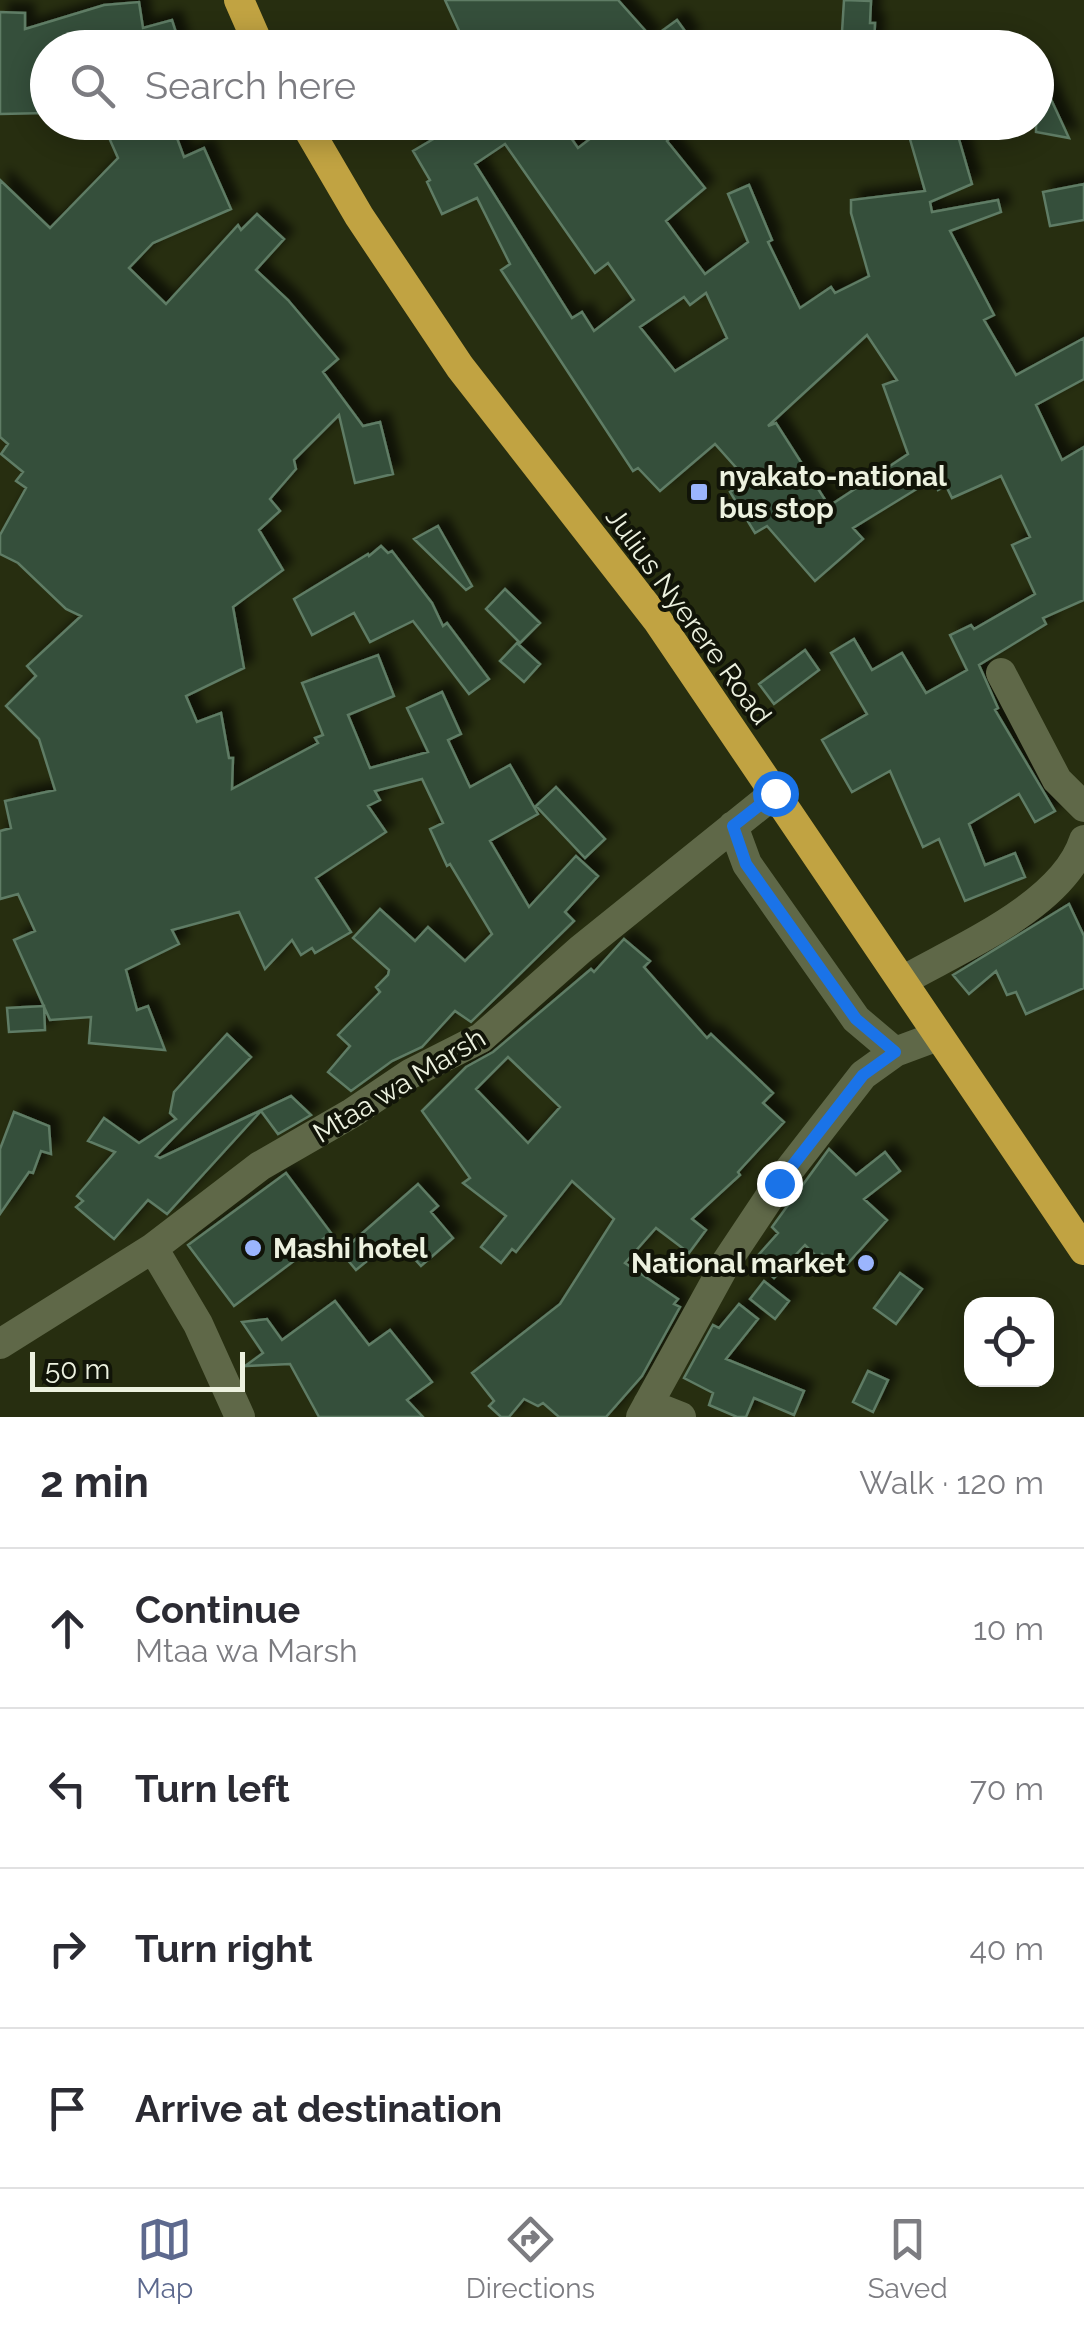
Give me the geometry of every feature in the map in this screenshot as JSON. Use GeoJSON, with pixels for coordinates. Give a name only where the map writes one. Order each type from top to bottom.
{"type":"FeatureCollection","features":[{"type":"Feature","properties":{"kind":"highway"},"geometry":{"type":"LineString","coordinates":[[239,0],[252,30]]}},
{"type":"Feature","properties":{"kind":"highway","name":"Julius Nyerere Road"},"geometry":{"type":"LineString","coordinates":[[315,140],[359,216],[460,368],[658,621],[1084,1250]]}},
{"type":"Feature","properties":{"kind":"street"},"geometry":{"type":"LineString","coordinates":[[1001,673],[1058,780],[1084,807]]}},
{"type":"Feature","properties":{"kind":"street","name":"Mtaa wa Marsh"},"geometry":{"type":"LineString","coordinates":[[0,1344],[153,1248],[260,1166],[410,1074],[481,1038],[580,950],[775,793]]}},
{"type":"Feature","properties":{"kind":"street"},"geometry":{"type":"LineString","coordinates":[[733,826],[746,864],[856,1019],[895,1052]]}},
{"type":"Feature","properties":{"kind":"street"},"geometry":{"type":"LineString","coordinates":[[904,980],[1044,898],[1083,851]]}},
{"type":"Feature","properties":{"kind":"street"},"geometry":{"type":"LineString","coordinates":[[681,1417],[645,1410],[727,1261],[779,1183],[863,1075],[895,1052],[938,1036]]}},
{"type":"Feature","properties":{"kind":"street"},"geometry":{"type":"LineString","coordinates":[[153,1248],[198,1324],[240,1417]]}},
{"type":"Feature","properties":{"kind":"building"},"geometry":{"type":"Polygon","coordinates":[[[445,0],[618,0],[645,30],[459,30],[445,0]]]}},
{"type":"Feature","properties":{"kind":"building"},"geometry":{"type":"Polygon","coordinates":[[[844,0],[871,1],[870,23],[875,23],[875,30],[842,30],[844,0]]]}},
{"type":"Feature","properties":{"kind":"building"},"geometry":{"type":"Polygon","coordinates":[[[139,2],[143,28],[172,20],[175,30],[30,30],[30,113],[0,114],[0,12],[25,13],[25,29],[104,5],[139,2]]]}},
{"type":"Feature","properties":{"kind":"building"},"geometry":{"type":"Polygon","coordinates":[[[677,20],[684,30],[663,30],[677,20]]]}},
{"type":"Feature","properties":{"kind":"building"},"geometry":{"type":"Polygon","coordinates":[[[1054,106],[1069,138],[1054,135],[1054,106]]]}},
{"type":"Feature","properties":{"kind":"building"},"geometry":{"type":"Polygon","coordinates":[[[110,140],[178,140],[184,157],[204,148],[231,209],[153,243],[129,268],[166,304],[238,225],[241,230],[257,214],[284,239],[256,270],[288,300],[338,359],[323,372],[363,426],[380,422],[393,474],[355,483],[339,415],[294,460],[296,469],[270,499],[280,511],[259,530],[283,570],[233,607],[244,668],[186,696],[197,722],[221,713],[229,758],[233,758],[232,789],[318,743],[315,738],[323,735],[302,683],[378,655],[394,696],[348,715],[370,768],[428,752],[407,708],[442,692],[461,734],[448,740],[470,787],[510,765],[538,814],[490,841],[529,907],[576,856],[598,876],[565,912],[574,921],[471,1022],[455,1011],[422,1047],[392,1061],[351,1091],[328,1072],[350,1046],[338,1035],[380,992],[376,987],[389,970],[353,938],[380,909],[415,941],[428,927],[465,961],[492,934],[450,864],[447,866],[430,829],[443,823],[422,779],[375,791],[380,800],[368,806],[386,832],[316,878],[351,932],[315,953],[312,948],[301,955],[292,940],[265,969],[239,912],[172,930],[179,944],[126,970],[137,1010],[148,1006],[165,1050],[89,1043],[91,1017],[50,1020],[14,940],[35,931],[18,894],[0,899],[0,831],[11,828],[5,801],[55,790],[39,739],[6,706],[36,676],[27,666],[81,616],[66,609],[18,563],[0,554],[0,535],[26,488],[16,481],[23,472],[1,454],[8,444],[0,437],[0,180],[50,228],[118,158],[110,140]]]}},
{"type":"Feature","properties":{"kind":"building"},"geometry":{"type":"Polygon","coordinates":[[[432,140],[572,140],[578,148],[588,140],[668,140],[705,188],[666,221],[705,274],[748,242],[728,194],[749,185],[772,240],[768,242],[800,308],[831,287],[835,293],[869,276],[851,200],[925,191],[910,140],[959,140],[972,184],[930,202],[932,212],[998,200],[1001,212],[950,231],[994,315],[984,320],[1016,375],[1084,338],[1084,379],[1036,405],[1062,460],[1084,447],[1084,600],[1043,618],[1046,624],[979,665],[998,708],[995,710],[1055,811],[1035,822],[1019,794],[969,824],[985,865],[1015,853],[1025,877],[965,901],[939,839],[923,847],[890,771],[852,792],[822,740],[867,714],[831,653],[854,639],[872,670],[902,653],[926,693],[967,670],[950,635],[971,625],[974,629],[1035,594],[1012,545],[1030,537],[1001,476],[952,498],[946,486],[938,490],[933,479],[853,528],[863,539],[815,581],[767,526],[755,533],[730,492],[748,481],[715,444],[660,491],[638,468],[633,471],[501,270],[510,264],[477,198],[442,214],[427,182],[430,180],[413,151],[432,140]],[[505,144],[475,164],[572,318],[582,312],[594,331],[634,300],[608,263],[595,273],[505,144]],[[706,293],[690,305],[684,297],[640,327],[675,371],[727,338],[706,293]],[[867,335],[768,426],[776,423],[829,506],[908,454],[883,385],[897,380],[867,335]]]}},
{"type":"Feature","properties":{"kind":"building"},"geometry":{"type":"Polygon","coordinates":[[[1084,184],[1084,220],[1050,226],[1043,192],[1084,184]]]}},
{"type":"Feature","properties":{"kind":"building"},"geometry":{"type":"Polygon","coordinates":[[[438,526],[472,586],[466,590],[414,539],[438,526]]]}},
{"type":"Feature","properties":{"kind":"building"},"geometry":{"type":"Polygon","coordinates":[[[381,546],[388,553],[392,551],[432,603],[443,626],[447,623],[489,679],[469,694],[413,621],[370,642],[354,613],[312,635],[294,599],[381,546]]]}},
{"type":"Feature","properties":{"kind":"building"},"geometry":{"type":"Polygon","coordinates":[[[505,589],[540,623],[520,643],[486,609],[505,589]]]}},
{"type":"Feature","properties":{"kind":"building"},"geometry":{"type":"Polygon","coordinates":[[[517,643],[540,664],[524,682],[500,661],[517,643]]]}},
{"type":"Feature","properties":{"kind":"building"},"geometry":{"type":"Polygon","coordinates":[[[805,650],[819,670],[774,704],[759,684],[805,650]]]}},
{"type":"Feature","properties":{"kind":"building"},"geometry":{"type":"Polygon","coordinates":[[[556,787],[605,839],[585,858],[536,806],[556,787]]]}},
{"type":"Feature","properties":{"kind":"building"},"geometry":{"type":"Polygon","coordinates":[[[1069,904],[1084,936],[1084,988],[1026,1014],[1016,992],[1007,995],[996,971],[969,994],[953,975],[1069,904]]]}},
{"type":"Feature","properties":{"kind":"building"},"geometry":{"type":"Polygon","coordinates":[[[624,939],[650,961],[644,967],[707,1038],[711,1034],[773,1093],[763,1103],[784,1122],[738,1172],[740,1175],[692,1219],[706,1230],[689,1253],[656,1228],[625,1263],[678,1299],[674,1304],[680,1307],[642,1376],[606,1417],[559,1417],[543,1403],[538,1406],[524,1399],[509,1417],[501,1417],[489,1406],[494,1401],[472,1373],[560,1304],[614,1219],[572,1181],[516,1252],[512,1249],[501,1263],[481,1247],[506,1216],[463,1183],[470,1178],[422,1111],[466,1067],[493,1052],[591,969],[594,972],[624,939]],[[508,1057],[476,1089],[528,1143],[560,1107],[508,1057]]]}},
{"type":"Feature","properties":{"kind":"building"},"geometry":{"type":"Polygon","coordinates":[[[44,1006],[45,1030],[9,1032],[7,1008],[44,1006]]]}},
{"type":"Feature","properties":{"kind":"building"},"geometry":{"type":"Polygon","coordinates":[[[227,1034],[251,1057],[156,1156],[160,1158],[291,1096],[311,1115],[278,1134],[261,1111],[167,1214],[148,1200],[114,1239],[76,1207],[83,1201],[77,1196],[115,1152],[88,1141],[104,1118],[139,1143],[176,1119],[170,1113],[174,1092],[227,1034]]]}},
{"type":"Feature","properties":{"kind":"building"},"geometry":{"type":"Polygon","coordinates":[[[14,1112],[49,1126],[51,1154],[41,1151],[33,1173],[29,1172],[0,1214],[0,1149],[14,1112]]]}},
{"type":"Feature","properties":{"kind":"building"},"geometry":{"type":"Polygon","coordinates":[[[829,1149],[856,1175],[885,1152],[900,1171],[864,1199],[887,1220],[841,1271],[805,1245],[774,1278],[754,1260],[778,1233],[772,1227],[829,1149]]]}},
{"type":"Feature","properties":{"kind":"building"},"geometry":{"type":"Polygon","coordinates":[[[286,1173],[331,1233],[234,1306],[188,1245],[286,1173]]]}},
{"type":"Feature","properties":{"kind":"building"},"geometry":{"type":"Polygon","coordinates":[[[418,1184],[438,1206],[431,1212],[453,1238],[421,1266],[400,1243],[389,1253],[384,1247],[356,1270],[341,1252],[418,1184]]]}},
{"type":"Feature","properties":{"kind":"building"},"geometry":{"type":"Polygon","coordinates":[[[900,1273],[922,1289],[896,1324],[874,1308],[900,1273]]]}},
{"type":"Feature","properties":{"kind":"building"},"geometry":{"type":"Polygon","coordinates":[[[764,1281],[789,1301],[775,1319],[750,1299],[764,1281]]]}},
{"type":"Feature","properties":{"kind":"building"},"geometry":{"type":"Polygon","coordinates":[[[335,1301],[369,1345],[390,1330],[432,1382],[407,1400],[423,1417],[319,1417],[290,1364],[245,1366],[263,1353],[242,1322],[267,1319],[282,1340],[335,1301]]]}},
{"type":"Feature","properties":{"kind":"building"},"geometry":{"type":"Polygon","coordinates":[[[739,1304],[758,1319],[726,1359],[804,1391],[794,1415],[754,1398],[746,1417],[737,1417],[709,1405],[713,1393],[684,1378],[713,1325],[719,1328],[739,1304]]]}},
{"type":"Feature","properties":{"kind":"building"},"geometry":{"type":"Polygon","coordinates":[[[868,1371],[888,1380],[873,1412],[853,1402],[868,1371]]]}},
{"type":"Feature","properties":{"kind":"place","name":"nyakato-national bus stop"},"geometry":{"type":"Point","coordinates":[699,492]}},
{"type":"Feature","properties":{"kind":"place","name":"Mashi hotel"},"geometry":{"type":"Point","coordinates":[253,1248]}},
{"type":"Feature","properties":{"kind":"place","name":"National market"},"geometry":{"type":"Point","coordinates":[866,1263]}},
{"type":"Feature","properties":{"kind":"route"},"geometry":{"type":"LineString","coordinates":[[775,793],[733,826],[746,864],[856,1019],[895,1052],[863,1075],[779,1183]]}}]}
